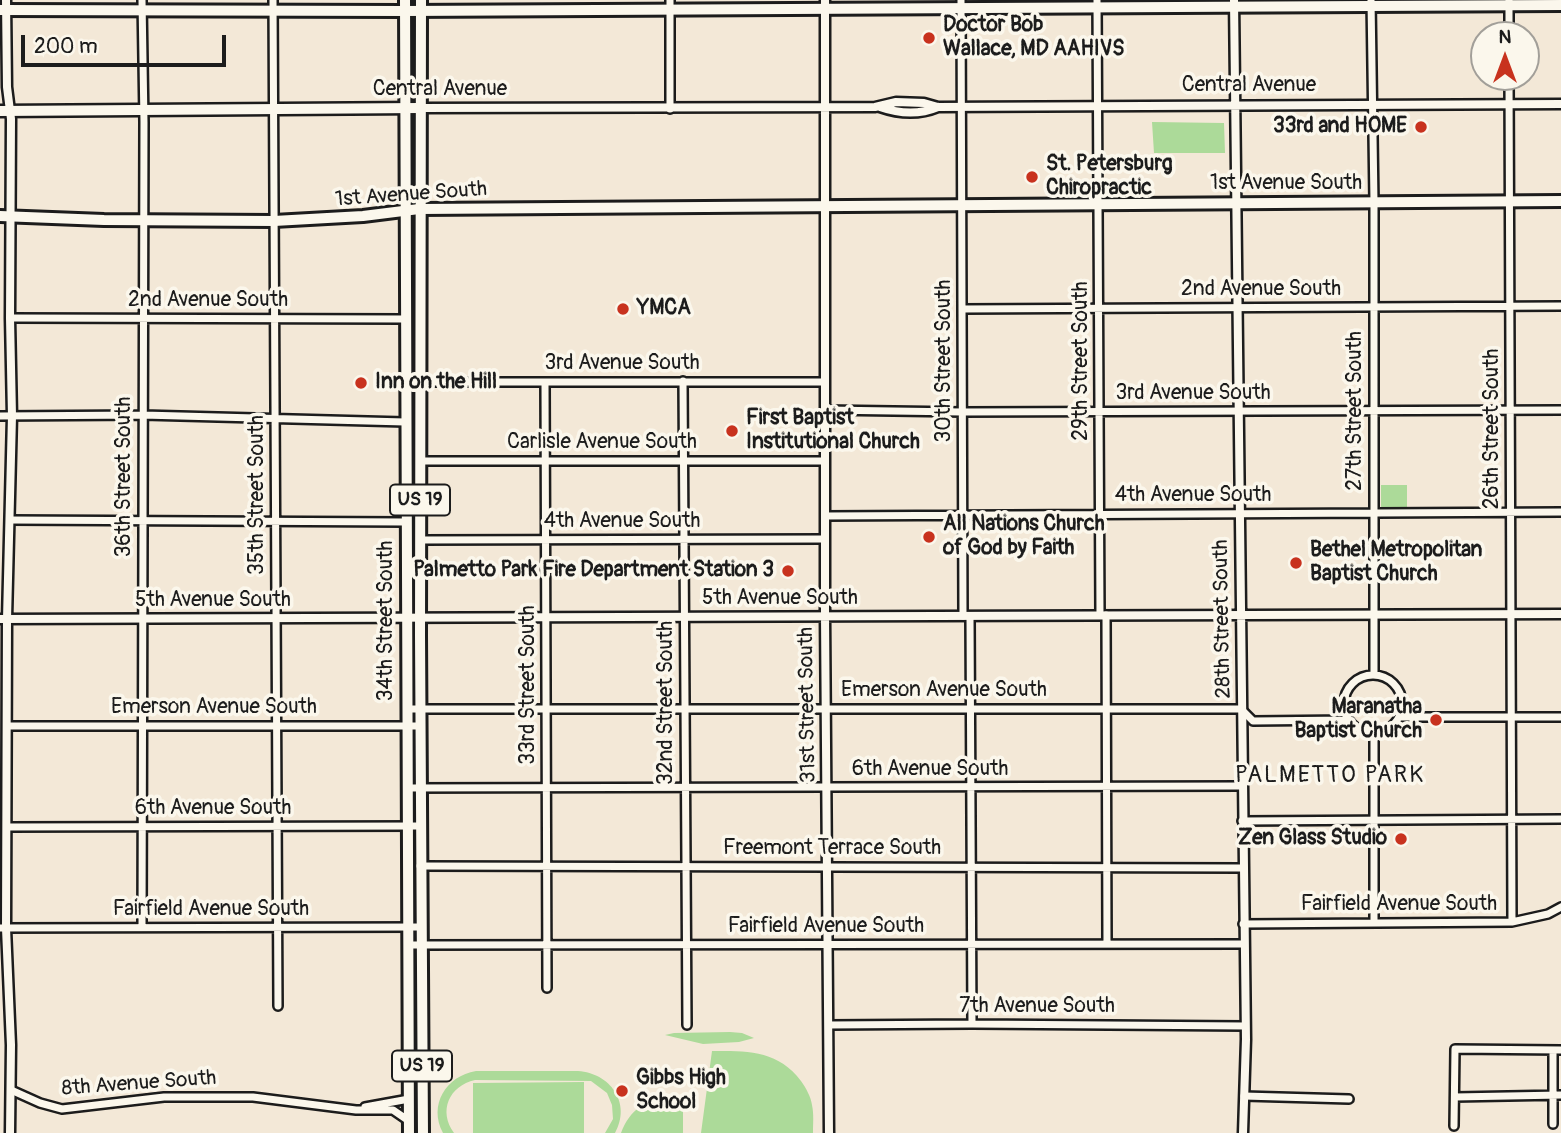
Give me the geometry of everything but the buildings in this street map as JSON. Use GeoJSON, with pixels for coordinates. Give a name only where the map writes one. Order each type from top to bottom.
{"type":"FeatureCollection","features":[{"type":"Feature","properties":{"kind":"main road"},"geometry":{"type":"LineString","coordinates":[[4,7],[1234,3],[1561,5]]}},
{"type":"Feature","properties":{"kind":"main road","name":"US 19"},"geometry":{"type":"LineString","coordinates":[[405,6],[405,108]]}},
{"type":"Feature","properties":{"kind":"main road","name":"US 19"},"geometry":{"type":"LineString","coordinates":[[419,108],[421,6]]}},
{"type":"Feature","properties":{"kind":"main road","name":"34th Street South"},"geometry":{"type":"LineString","coordinates":[[405,108],[409,1127]]}},
{"type":"Feature","properties":{"kind":"main road","name":"Central Avenue"},"geometry":{"type":"LineString","coordinates":[[5,111],[419,108]]}},
{"type":"Feature","properties":{"kind":"main road","name":"34th Street South"},"geometry":{"type":"LineString","coordinates":[[419,108],[423,1130]]}},
{"type":"Feature","properties":{"kind":"main road","name":"1st Avenue South"},"geometry":{"type":"LineString","coordinates":[[6,216],[144,221],[274,221],[363,216],[419,209],[1561,201]]}},
{"type":"Feature","properties":{"kind":"main road"},"geometry":{"type":"LineString","coordinates":[[405,260],[414,263],[414,293],[419,297]]}},
{"type":"Feature","properties":{"kind":"main road"},"geometry":{"type":"LineString","coordinates":[[405,324],[414,332],[414,373],[420,382]]}},
{"type":"Feature","properties":{"kind":"main road"},"geometry":{"type":"LineString","coordinates":[[405,422],[414,432],[414,468],[420,477]]}},
{"type":"Feature","properties":{"kind":"main road"},"geometry":{"type":"LineString","coordinates":[[409,1099],[423,1130]]}},
{"type":"Feature","properties":{"kind":"street","name":"28th Street South"},"geometry":{"type":"LineString","coordinates":[[1234,3],[1244,1133]]}},
{"type":"Feature","properties":{"kind":"street","name":"27th Street South"},"geometry":{"type":"LineString","coordinates":[[1371,3],[1374,202],[1374,675]]}},
{"type":"Feature","properties":{"kind":"street"},"geometry":{"type":"LineString","coordinates":[[1509,3],[1509,21]]}},
{"type":"Feature","properties":{"kind":"street","name":"31st Street South"},"geometry":{"type":"LineString","coordinates":[[825,4],[825,616],[829,1133]]}},
{"type":"Feature","properties":{"kind":"street","name":"30th Street South"},"geometry":{"type":"LineString","coordinates":[[961,4],[963,515],[971,787],[972,1024]]}},
{"type":"Feature","properties":{"kind":"street","name":"29th Street South"},"geometry":{"type":"LineString","coordinates":[[1097,4],[1100,514],[1107,709],[1107,944]]}},
{"type":"Feature","properties":{"kind":"street","name":"36th Street South"},"geometry":{"type":"LineString","coordinates":[[142,5],[142,928]]}},
{"type":"Feature","properties":{"kind":"street","name":"35th Street South"},"geometry":{"type":"LineString","coordinates":[[273,5],[278,1006]]}},
{"type":"Feature","properties":{"kind":"street"},"geometry":{"type":"LineString","coordinates":[[670,5],[670,109]]}},
{"type":"Feature","properties":{"kind":"street"},"geometry":{"type":"LineString","coordinates":[[4,7],[5,111],[11,119],[6,216],[12,416],[4,619],[8,726],[3,928],[10,1133]]}},
{"type":"Feature","properties":{"kind":"street","name":"26th Street South"},"geometry":{"type":"LineString","coordinates":[[1510,91],[1513,922]]}},
{"type":"Feature","properties":{"kind":"street","name":"Central Avenue"},"geometry":{"type":"LineString","coordinates":[[419,108],[825,108],[880,107],[896,102],[924,103],[938,107],[1561,104]]}},
{"type":"Feature","properties":{"kind":"street","name":"2nd Avenue South"},"geometry":{"type":"LineString","coordinates":[[962,309],[1561,306]]}},
{"type":"Feature","properties":{"kind":"street","name":"2nd Avenue South"},"geometry":{"type":"LineString","coordinates":[[10,318],[274,319],[405,324]]}},
{"type":"Feature","properties":{"kind":"street","name":"32nd Street South"},"geometry":{"type":"LineString","coordinates":[[683,381],[687,1025]]}},
{"type":"Feature","properties":{"kind":"street","name":"3rd Avenue South"},"geometry":{"type":"LineString","coordinates":[[420,382],[825,382]]}},
{"type":"Feature","properties":{"kind":"street","name":"33rd Street South"},"geometry":{"type":"LineString","coordinates":[[545,382],[547,988]]}},
{"type":"Feature","properties":{"kind":"street","name":"3rd Avenue South"},"geometry":{"type":"LineString","coordinates":[[825,410],[1561,410]]}},
{"type":"Feature","properties":{"kind":"street"},"geometry":{"type":"LineString","coordinates":[[0,416],[143,415],[405,422]]}},
{"type":"Feature","properties":{"kind":"street","name":"Carlisle Avenue South"},"geometry":{"type":"LineString","coordinates":[[420,461],[825,461]]}},
{"type":"Feature","properties":{"kind":"street","name":"4th Avenue South"},"geometry":{"type":"LineString","coordinates":[[825,516],[1561,512]]}},
{"type":"Feature","properties":{"kind":"street"},"geometry":{"type":"LineString","coordinates":[[10,520],[406,522]]}},
{"type":"Feature","properties":{"kind":"street","name":"4th Avenue South"},"geometry":{"type":"LineString","coordinates":[[420,540],[825,539]]}},
{"type":"Feature","properties":{"kind":"street","name":"5th Avenue South"},"geometry":{"type":"LineString","coordinates":[[4,619],[1561,614]]}},
{"type":"Feature","properties":{"kind":"street"},"geometry":{"type":"LineString","coordinates":[[1374,675],[1392,682],[1402,698],[1399,717],[1389,728],[1374,733],[1358,728],[1349,720],[1344,707],[1349,688],[1356,681],[1374,675]]}},
{"type":"Feature","properties":{"kind":"street","name":"Emerson Avenue South"},"geometry":{"type":"LineString","coordinates":[[407,709],[1241,709],[1253,721],[1349,720]]}},
{"type":"Feature","properties":{"kind":"street"},"geometry":{"type":"LineString","coordinates":[[1399,717],[1561,717]]}},
{"type":"Feature","properties":{"kind":"street","name":"Emerson Avenue South"},"geometry":{"type":"LineString","coordinates":[[8,726],[420,726]]}},
{"type":"Feature","properties":{"kind":"street"},"geometry":{"type":"LineString","coordinates":[[1374,733],[1374,923]]}},
{"type":"Feature","properties":{"kind":"street","name":"6th Avenue South"},"geometry":{"type":"LineString","coordinates":[[407,788],[1242,786]]}},
{"type":"Feature","properties":{"kind":"street"},"geometry":{"type":"LineString","coordinates":[[1242,821],[1561,819]]}},
{"type":"Feature","properties":{"kind":"street","name":"6th Avenue South"},"geometry":{"type":"LineString","coordinates":[[7,827],[420,826]]}},
{"type":"Feature","properties":{"kind":"street","name":"Freemont Terrace South"},"geometry":{"type":"LineString","coordinates":[[420,866],[1243,868]]}},
{"type":"Feature","properties":{"kind":"street","name":"Fairfield Avenue South"},"geometry":{"type":"LineString","coordinates":[[1243,924],[1513,922],[1548,914],[1561,907]]}},
{"type":"Feature","properties":{"kind":"street","name":"Fairfield Avenue South"},"geometry":{"type":"LineString","coordinates":[[3,928],[422,927]]}},
{"type":"Feature","properties":{"kind":"street","name":"Fairfield Avenue South"},"geometry":{"type":"LineString","coordinates":[[409,945],[1244,944]]}},
{"type":"Feature","properties":{"kind":"street","name":"7th Avenue South"},"geometry":{"type":"LineString","coordinates":[[829,1025],[1245,1026]]}},
{"type":"Feature","properties":{"kind":"street"},"geometry":{"type":"LineString","coordinates":[[1454,1126],[1455,1049],[1557,1050],[1557,1096],[1553,1124]]}},
{"type":"Feature","properties":{"kind":"street","name":"8th Avenue South"},"geometry":{"type":"LineString","coordinates":[[10,1090],[62,1109],[152,1098],[253,1097],[356,1110],[393,1110],[400,1113],[409,1127]]}},
{"type":"Feature","properties":{"kind":"street"},"geometry":{"type":"LineString","coordinates":[[1244,1096],[1349,1099]]}},
{"type":"Feature","properties":{"kind":"street"},"geometry":{"type":"LineString","coordinates":[[1455,1097],[1557,1096]]}},
{"type":"Feature","properties":{"kind":"street","name":"8th Avenue South"},"geometry":{"type":"LineString","coordinates":[[356,1110],[409,1099]]}},
{"type":"Feature","properties":{"kind":"green space"},"geometry":{"type":"Polygon","coordinates":[[[1152,122],[1224,123],[1225,153],[1154,153],[1152,122]]]}},
{"type":"Feature","properties":{"kind":"green space"},"geometry":{"type":"Polygon","coordinates":[[[1381,485],[1407,485],[1407,507],[1381,507],[1381,485]]]}},
{"type":"Feature","properties":{"kind":"green space"},"geometry":{"type":"Polygon","coordinates":[[[730,1032],[754,1038],[739,1042],[703,1044],[665,1035],[674,1033],[730,1032]]]}},
{"type":"Feature","properties":{"kind":"green space"},"geometry":{"type":"Polygon","coordinates":[[[712,1051],[761,1054],[782,1063],[792,1071],[811,1099],[813,1133],[701,1133],[712,1051]]]}},
{"type":"Feature","properties":{"kind":"green space"},"geometry":{"type":"Polygon","coordinates":[[[476,1071],[589,1073],[600,1077],[615,1092],[621,1111],[620,1122],[615,1133],[605,1133],[613,1119],[612,1105],[607,1093],[591,1081],[475,1080],[458,1088],[449,1100],[447,1116],[454,1133],[443,1133],[438,1112],[443,1093],[456,1079],[476,1071]]]}},
{"type":"Feature","properties":{"kind":"green space"},"geometry":{"type":"Polygon","coordinates":[[[584,1082],[584,1133],[473,1133],[473,1083],[584,1082]]]}},
{"type":"Feature","properties":{"kind":"green space"},"geometry":{"type":"Polygon","coordinates":[[[670,1097],[683,1102],[683,1133],[621,1133],[629,1118],[640,1107],[670,1097]]]}},
{"type":"Feature","properties":{"kind":"place","name":"Doctor Bob Wallace, MD AAHIVS"},"geometry":{"type":"Point","coordinates":[929,38]}},
{"type":"Feature","properties":{"kind":"place","name":"33rd and HOME"},"geometry":{"type":"Point","coordinates":[1421,127]}},
{"type":"Feature","properties":{"kind":"place","name":"St. Petersburg Chiropractic"},"geometry":{"type":"Point","coordinates":[1032,177]}},
{"type":"Feature","properties":{"kind":"place","name":"YMCA"},"geometry":{"type":"Point","coordinates":[623,309]}},
{"type":"Feature","properties":{"kind":"place","name":"Inn on the Hill"},"geometry":{"type":"Point","coordinates":[361,383]}},
{"type":"Feature","properties":{"kind":"place","name":"First Baptist Institutional Church"},"geometry":{"type":"Point","coordinates":[732,431]}},
{"type":"Feature","properties":{"kind":"place","name":"All Nations Church of God by Faith"},"geometry":{"type":"Point","coordinates":[929,537]}},
{"type":"Feature","properties":{"kind":"place","name":"Bethel Metropolitan Baptist Church"},"geometry":{"type":"Point","coordinates":[1296,563]}},
{"type":"Feature","properties":{"kind":"place","name":"Palmetto Park Fire Department Station 3"},"geometry":{"type":"Point","coordinates":[788,571]}},
{"type":"Feature","properties":{"kind":"place","name":"Maranatha Baptist Church"},"geometry":{"type":"Point","coordinates":[1436,720]}},
{"type":"Feature","properties":{"kind":"place","name":"Zen Glass Studio"},"geometry":{"type":"Point","coordinates":[1401,839]}},
{"type":"Feature","properties":{"kind":"place","name":"Gibbs High School"},"geometry":{"type":"Point","coordinates":[622,1091]}},
{"type":"Feature","properties":{"kind":"district","name":"PALMETTO PARK"},"geometry":{"type":"Point","coordinates":[1330,776]}}]}
